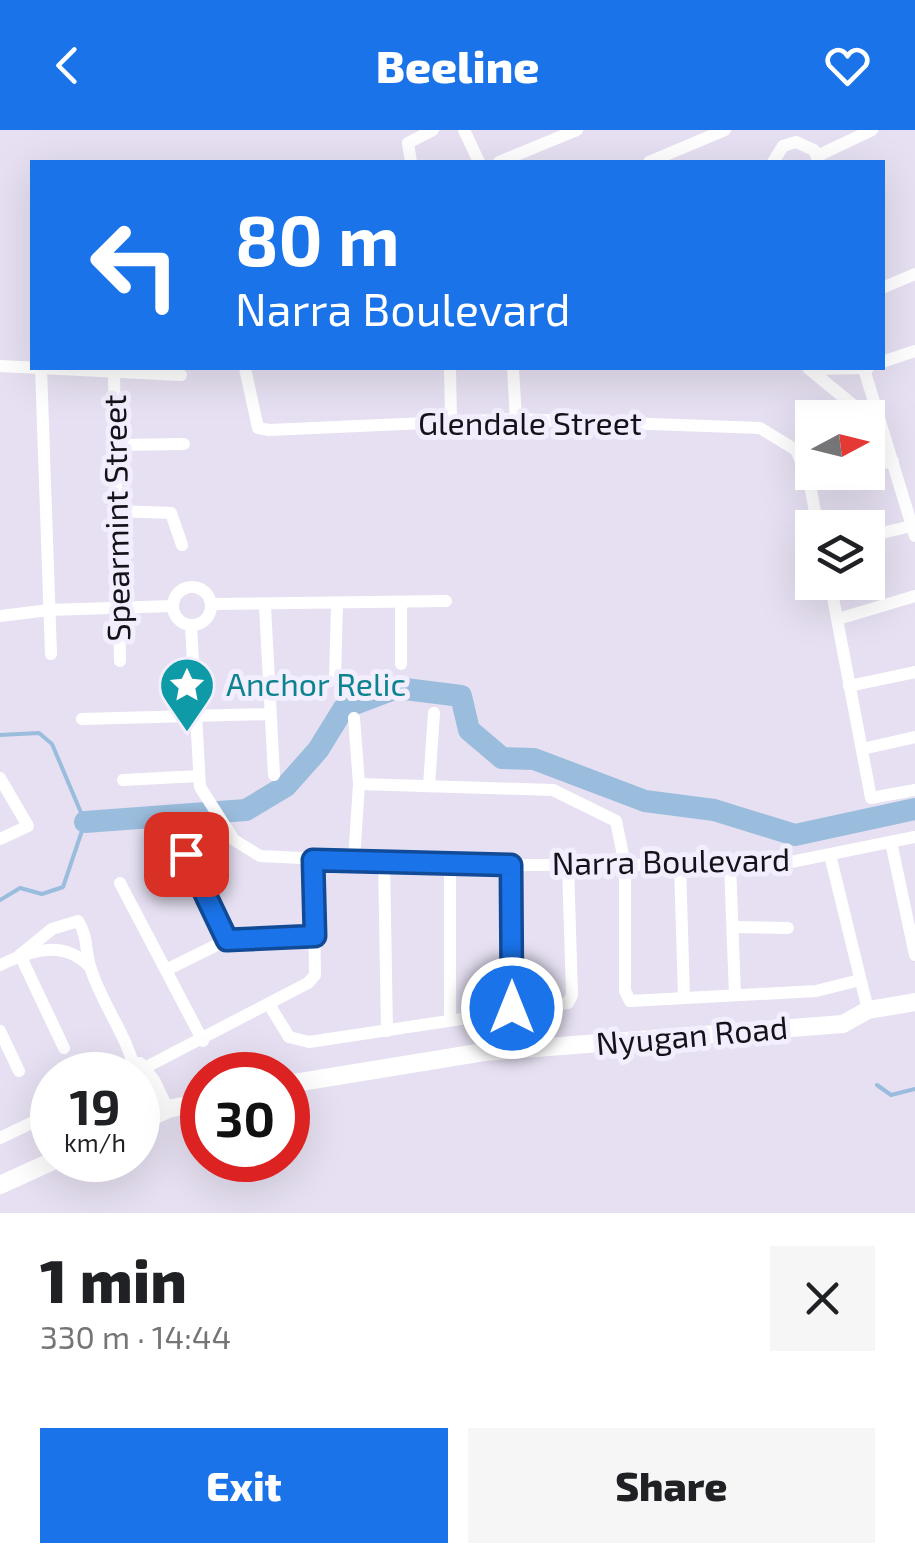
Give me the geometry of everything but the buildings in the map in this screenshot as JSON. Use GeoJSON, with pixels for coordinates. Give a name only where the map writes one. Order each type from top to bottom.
{"type":"FeatureCollection","features":[{"type":"Feature","properties":{"kind":"main road","name":"Nyugan Road"},"geometry":{"type":"LineString","coordinates":[[310,1080],[484,1052],[842,1024],[868,1010],[915,1002]]}},
{"type":"Feature","properties":{"kind":"main road"},"geometry":{"type":"LineString","coordinates":[[0,1184],[30,1171]]}},
{"type":"Feature","properties":{"kind":"street"},"geometry":{"type":"LineString","coordinates":[[411,160],[408,143],[434,130]]}},
{"type":"Feature","properties":{"kind":"street"},"geometry":{"type":"LineString","coordinates":[[464,130],[478,160]]}},
{"type":"Feature","properties":{"kind":"street"},"geometry":{"type":"LineString","coordinates":[[504,160],[577,130]]}},
{"type":"Feature","properties":{"kind":"street"},"geometry":{"type":"LineString","coordinates":[[654,160],[725,130]]}},
{"type":"Feature","properties":{"kind":"street"},"geometry":{"type":"LineString","coordinates":[[774,160],[788,136],[803,142],[818,159],[872,130]]}},
{"type":"Feature","properties":{"kind":"street"},"geometry":{"type":"LineString","coordinates":[[885,287],[915,274]]}},
{"type":"Feature","properties":{"kind":"street"},"geometry":{"type":"LineString","coordinates":[[885,361],[915,351]]}},
{"type":"Feature","properties":{"kind":"street"},"geometry":{"type":"LineString","coordinates":[[0,366],[30,367]]}},
{"type":"Feature","properties":{"kind":"street"},"geometry":{"type":"LineString","coordinates":[[41,370],[50,654]]}},
{"type":"Feature","properties":{"kind":"street"},"geometry":{"type":"LineString","coordinates":[[62,370],[181,375]]}},
{"type":"Feature","properties":{"kind":"street","name":"Glendale Street"},"geometry":{"type":"LineString","coordinates":[[246,370],[258,428],[516,419],[760,428],[795,449]]}},
{"type":"Feature","properties":{"kind":"street"},"geometry":{"type":"LineString","coordinates":[[450,370],[451,420]]}},
{"type":"Feature","properties":{"kind":"street"},"geometry":{"type":"LineString","coordinates":[[513,370],[516,419]]}},
{"type":"Feature","properties":{"kind":"street"},"geometry":{"type":"LineString","coordinates":[[814,370],[849,400]]}},
{"type":"Feature","properties":{"kind":"street"},"geometry":{"type":"LineString","coordinates":[[867,370],[875,400]]}},
{"type":"Feature","properties":{"kind":"street","name":"Spearmint Street"},"geometry":{"type":"LineString","coordinates":[[114,375],[120,661]]}},
{"type":"Feature","properties":{"kind":"street"},"geometry":{"type":"LineString","coordinates":[[885,436],[914,532],[885,535]]}},
{"type":"Feature","properties":{"kind":"street"},"geometry":{"type":"LineString","coordinates":[[116,446],[184,444]]}},
{"type":"Feature","properties":{"kind":"street"},"geometry":{"type":"LineString","coordinates":[[885,463],[893,461]]}},
{"type":"Feature","properties":{"kind":"street"},"geometry":{"type":"LineString","coordinates":[[117,511],[171,513],[182,545]]}},
{"type":"Feature","properties":{"kind":"street"},"geometry":{"type":"LineString","coordinates":[[172,606],[179,591],[186,587],[202,590],[211,604]]}},
{"type":"Feature","properties":{"kind":"street"},"geometry":{"type":"LineString","coordinates":[[838,619],[915,596]]}},
{"type":"Feature","properties":{"kind":"street"},"geometry":{"type":"LineString","coordinates":[[834,600],[871,798],[915,790]]}},
{"type":"Feature","properties":{"kind":"street"},"geometry":{"type":"LineString","coordinates":[[211,604],[446,601]]}},
{"type":"Feature","properties":{"kind":"street"},"geometry":{"type":"LineString","coordinates":[[401,602],[401,664]]}},
{"type":"Feature","properties":{"kind":"street"},"geometry":{"type":"LineString","coordinates":[[172,606],[182,623],[192,625],[206,619],[211,604]]}},
{"type":"Feature","properties":{"kind":"street"},"geometry":{"type":"LineString","coordinates":[[335,679],[337,604]]}},
{"type":"Feature","properties":{"kind":"street"},"geometry":{"type":"LineString","coordinates":[[0,616],[49,610],[172,606]]}},
{"type":"Feature","properties":{"kind":"street"},"geometry":{"type":"LineString","coordinates":[[265,606],[274,775]]}},
{"type":"Feature","properties":{"kind":"street","name":"Narra Boulevard"},"geometry":{"type":"LineString","coordinates":[[192,625],[199,781],[232,838],[260,856],[450,865],[730,865],[830,855],[915,836]]}},
{"type":"Feature","properties":{"kind":"street"},"geometry":{"type":"LineString","coordinates":[[849,686],[915,672]]}},
{"type":"Feature","properties":{"kind":"street"},"geometry":{"type":"LineString","coordinates":[[429,786],[434,713]]}},
{"type":"Feature","properties":{"kind":"street"},"geometry":{"type":"LineString","coordinates":[[82,720],[270,714]]}},
{"type":"Feature","properties":{"kind":"street"},"geometry":{"type":"LineString","coordinates":[[354,718],[359,784],[354,860]]}},
{"type":"Feature","properties":{"kind":"street"},"geometry":{"type":"LineString","coordinates":[[862,749],[915,738]]}},
{"type":"Feature","properties":{"kind":"street"},"geometry":{"type":"LineString","coordinates":[[0,778],[28,826],[0,839]]}},
{"type":"Feature","properties":{"kind":"street"},"geometry":{"type":"LineString","coordinates":[[123,780],[199,781]]}},
{"type":"Feature","properties":{"kind":"street"},"geometry":{"type":"LineString","coordinates":[[359,784],[554,790],[616,821],[625,865],[625,998],[816,991],[860,980]]}},
{"type":"Feature","properties":{"kind":"street"},"geometry":{"type":"LineString","coordinates":[[891,842],[915,955]]}},
{"type":"Feature","properties":{"kind":"street"},"geometry":{"type":"LineString","coordinates":[[186,854],[227,940]]}},
{"type":"Feature","properties":{"kind":"street"},"geometry":{"type":"LineString","coordinates":[[830,855],[868,1010]]}},
{"type":"Feature","properties":{"kind":"street"},"geometry":{"type":"LineString","coordinates":[[160,1063],[270,1006],[315,974],[313,860]]}},
{"type":"Feature","properties":{"kind":"street"},"geometry":{"type":"LineString","coordinates":[[384,860],[387,1032]]}},
{"type":"Feature","properties":{"kind":"street"},"geometry":{"type":"LineString","coordinates":[[680,864],[684,997]]}},
{"type":"Feature","properties":{"kind":"street"},"geometry":{"type":"LineString","coordinates":[[450,865],[450,1018]]}},
{"type":"Feature","properties":{"kind":"street"},"geometry":{"type":"LineString","coordinates":[[511,865],[512,1008]]}},
{"type":"Feature","properties":{"kind":"street"},"geometry":{"type":"LineString","coordinates":[[270,1006],[290,1037],[309,1042],[568,1002],[572,996],[568,865]]}},
{"type":"Feature","properties":{"kind":"street"},"geometry":{"type":"LineString","coordinates":[[730,865],[736,995]]}},
{"type":"Feature","properties":{"kind":"street"},"geometry":{"type":"LineString","coordinates":[[120,882],[203,1041]]}},
{"type":"Feature","properties":{"kind":"street"},"geometry":{"type":"LineString","coordinates":[[20,955],[52,929],[78,921],[86,932],[89,966]]}},
{"type":"Feature","properties":{"kind":"street"},"geometry":{"type":"LineString","coordinates":[[733,927],[788,928]]}},
{"type":"Feature","properties":{"kind":"street"},"geometry":{"type":"LineString","coordinates":[[168,968],[227,940],[315,936]]}},
{"type":"Feature","properties":{"kind":"street"},"geometry":{"type":"LineString","coordinates":[[0,965],[49,947],[82,958],[132,1052]]}},
{"type":"Feature","properties":{"kind":"street"},"geometry":{"type":"LineString","coordinates":[[20,955],[64,1048]]}},
{"type":"Feature","properties":{"kind":"street"},"geometry":{"type":"LineString","coordinates":[[0,1031],[19,1071]]}},
{"type":"Feature","properties":{"kind":"street"},"geometry":{"type":"LineString","coordinates":[[0,1138],[30,1123]]}},
{"type":"Feature","properties":{"kind":"waterway"},"geometry":{"type":"LineString","coordinates":[[85,822],[246,810],[286,786],[318,750],[344,708],[397,688],[461,696],[469,730],[502,758],[534,759],[645,801],[714,810],[795,835],[915,809]]}},
{"type":"Feature","properties":{"kind":"waterway"},"geometry":{"type":"LineString","coordinates":[[0,735],[39,733],[52,744],[85,822],[63,887],[42,894],[20,888],[0,900]]}},
{"type":"Feature","properties":{"kind":"waterway"},"geometry":{"type":"LineString","coordinates":[[877,1085],[891,1095],[915,1089]]}},
{"type":"Feature","properties":{"kind":"place","name":"Anchor Relic"},"geometry":{"type":"Point","coordinates":[187,734]}},
{"type":"Feature","properties":{"kind":"route"},"geometry":{"type":"LineString","coordinates":[[186,854],[227,940],[315,936],[313,860],[511,865],[512,1008]]}}]}
